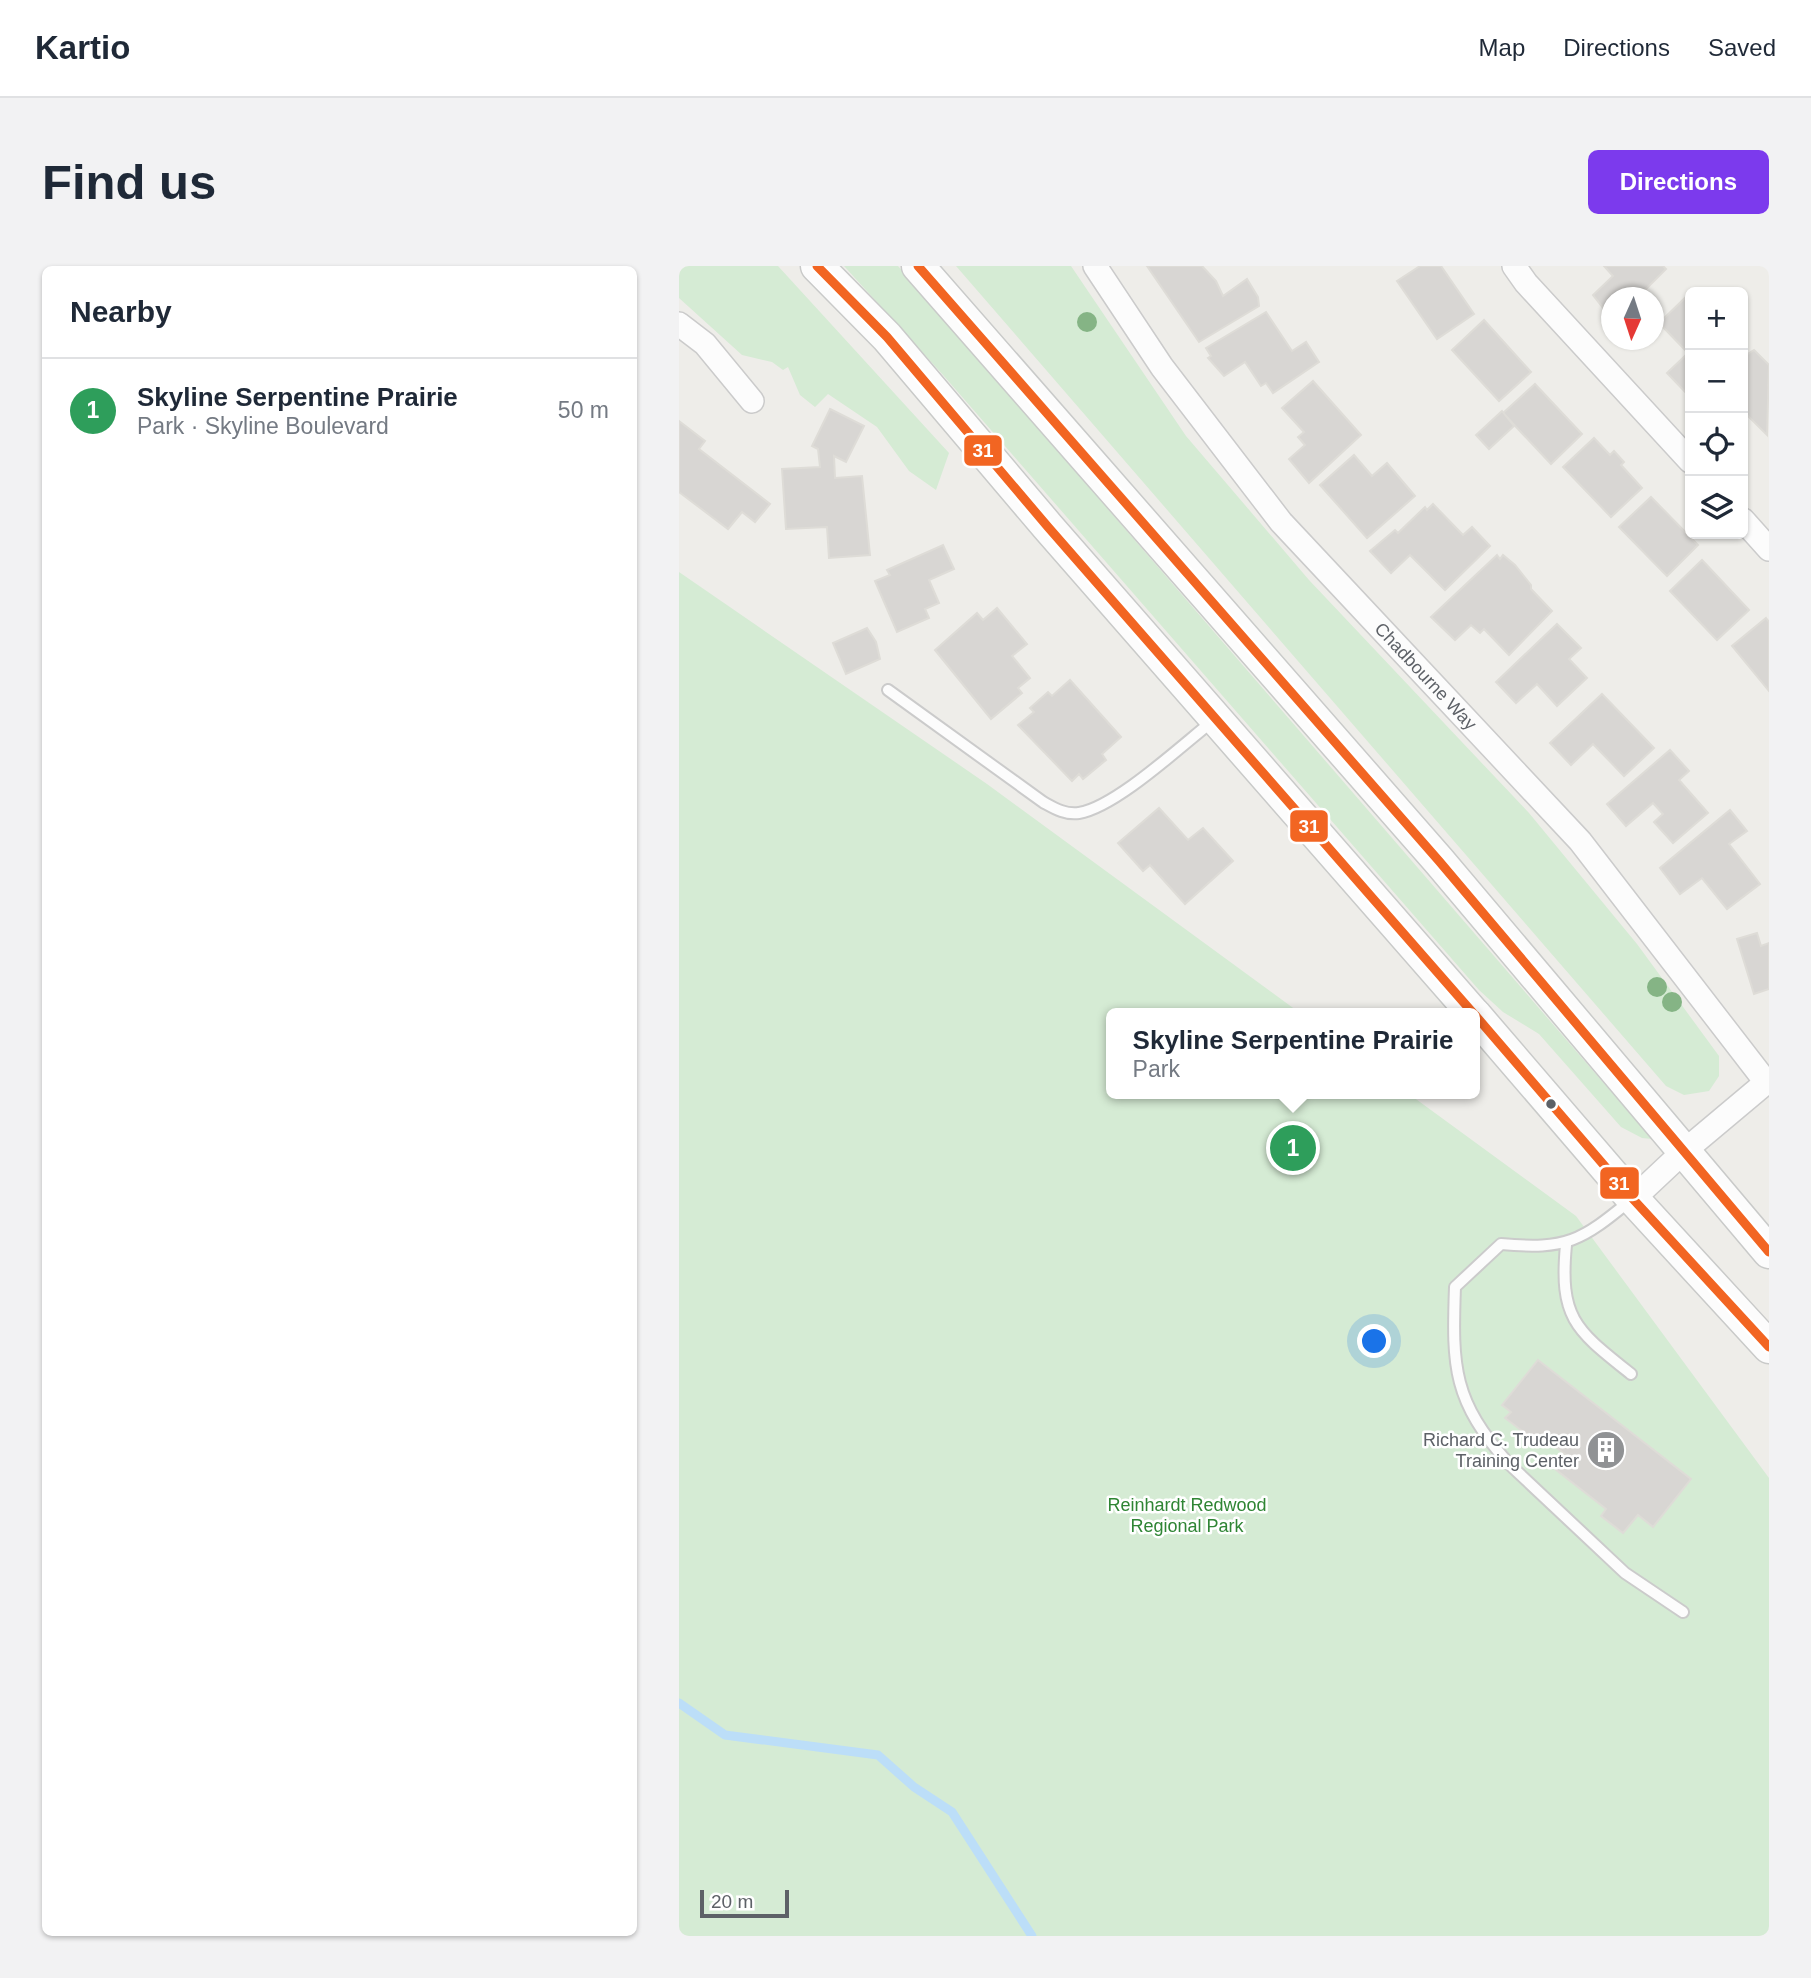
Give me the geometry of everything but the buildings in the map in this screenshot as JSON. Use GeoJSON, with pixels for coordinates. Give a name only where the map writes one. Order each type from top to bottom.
{"type":"FeatureCollection","features":[{"type":"Feature","properties":{"kind":"main road"},"geometry":{"type":"LineString","coordinates":[[817,266],[887,337],[1048,527],[1469,1008]]}},
{"type":"Feature","properties":{"kind":"main road"},"geometry":{"type":"LineString","coordinates":[[918,266],[1439,861],[1682,1153],[1769,1252]]}},
{"type":"Feature","properties":{"kind":"main road"},"geometry":{"type":"LineString","coordinates":[[1480,1021],[1633,1199],[1769,1347]]}},
{"type":"Feature","properties":{"kind":"street","name":"Chadbourne Way"},"geometry":{"type":"LineString","coordinates":[[1095,266],[1162,367],[1281,523],[1580,841],[1767,1081]]}},
{"type":"Feature","properties":{"kind":"street"},"geometry":{"type":"LineString","coordinates":[[1514,266],[1525,283],[1685,456]]}},
{"type":"Feature","properties":{"kind":"street"},"geometry":{"type":"LineString","coordinates":[[679,324],[705,344],[752,401]]}},
{"type":"Feature","properties":{"kind":"street"},"geometry":{"type":"LineString","coordinates":[[1748,526],[1769,549]]}},
{"type":"Feature","properties":{"kind":"street"},"geometry":{"type":"LineString","coordinates":[[1633,1199],[1682,1153],[1767,1081]]}},
{"type":"Feature","properties":{"kind":"lane"},"geometry":{"type":"LineString","coordinates":[[888,690],[1042,802],[1059,811],[1076,813],[1095,808],[1115,797],[1216,719]]}},
{"type":"Feature","properties":{"kind":"lane"},"geometry":{"type":"LineString","coordinates":[[1633,1199],[1604,1223],[1566,1245],[1501,1244],[1455,1287],[1454,1362],[1464,1402],[1483,1434],[1509,1464],[1625,1573],[1683,1612]]}},
{"type":"Feature","properties":{"kind":"lane"},"geometry":{"type":"LineString","coordinates":[[1566,1245],[1562,1283],[1571,1316],[1595,1345],[1630,1374]]}},
{"type":"Feature","properties":{"kind":"green space"},"geometry":{"type":"Polygon","coordinates":[[[679,266],[778,266],[949,453],[936,490],[909,471],[877,427],[828,394],[815,407],[800,395],[788,367],[783,370],[772,362],[742,355],[679,298],[679,266]]]}},
{"type":"Feature","properties":{"kind":"green space"},"geometry":{"type":"Polygon","coordinates":[[[844,266],[898,266],[1652,1139],[1642,1138],[1621,1127],[1539,1034],[1503,1012],[1479,990],[943,375],[844,266]]]}},
{"type":"Feature","properties":{"kind":"green space"},"geometry":{"type":"Polygon","coordinates":[[[956,266],[1071,266],[1186,436],[1309,580],[1529,813],[1637,944],[1719,1056],[1719,1076],[1709,1091],[1684,1095],[1666,1086],[956,266]]]}},
{"type":"Feature","properties":{"kind":"green space","name":"Reinhardt Redwood Regional Park"},"geometry":{"type":"Polygon","coordinates":[[[679,572],[987,784],[1293,1008],[1106,1008],[1106,1099],[1416,1099],[1576,1216],[1769,1478],[1769,1936],[679,1936],[679,572]]]}},
{"type":"Feature","properties":{"kind":"waterway"},"geometry":{"type":"LineString","coordinates":[[679,1703],[725,1735],[878,1755],[914,1787],[952,1812],[1032,1936]]}},
{"type":"Feature","properties":{"kind":"transit line","name":"31"},"geometry":{"type":"LineString","coordinates":[[817,266],[887,337],[1048,527],[1469,1008]]}},
{"type":"Feature","properties":{"kind":"transit line","name":"31"},"geometry":{"type":"LineString","coordinates":[[918,266],[1439,861],[1769,1252]]}},
{"type":"Feature","properties":{"kind":"transit line","name":"31"},"geometry":{"type":"LineString","coordinates":[[1480,1021],[1633,1199],[1769,1347]]}},
{"type":"Feature","properties":{"kind":"place","name":"Skyline Serpentine Prairie"},"geometry":{"type":"Point","coordinates":[1293,1148]}},
{"type":"Feature","properties":{"kind":"place","name":"Richard C. Trudeau Training Center"},"geometry":{"type":"Point","coordinates":[1606,1450]}}]}
